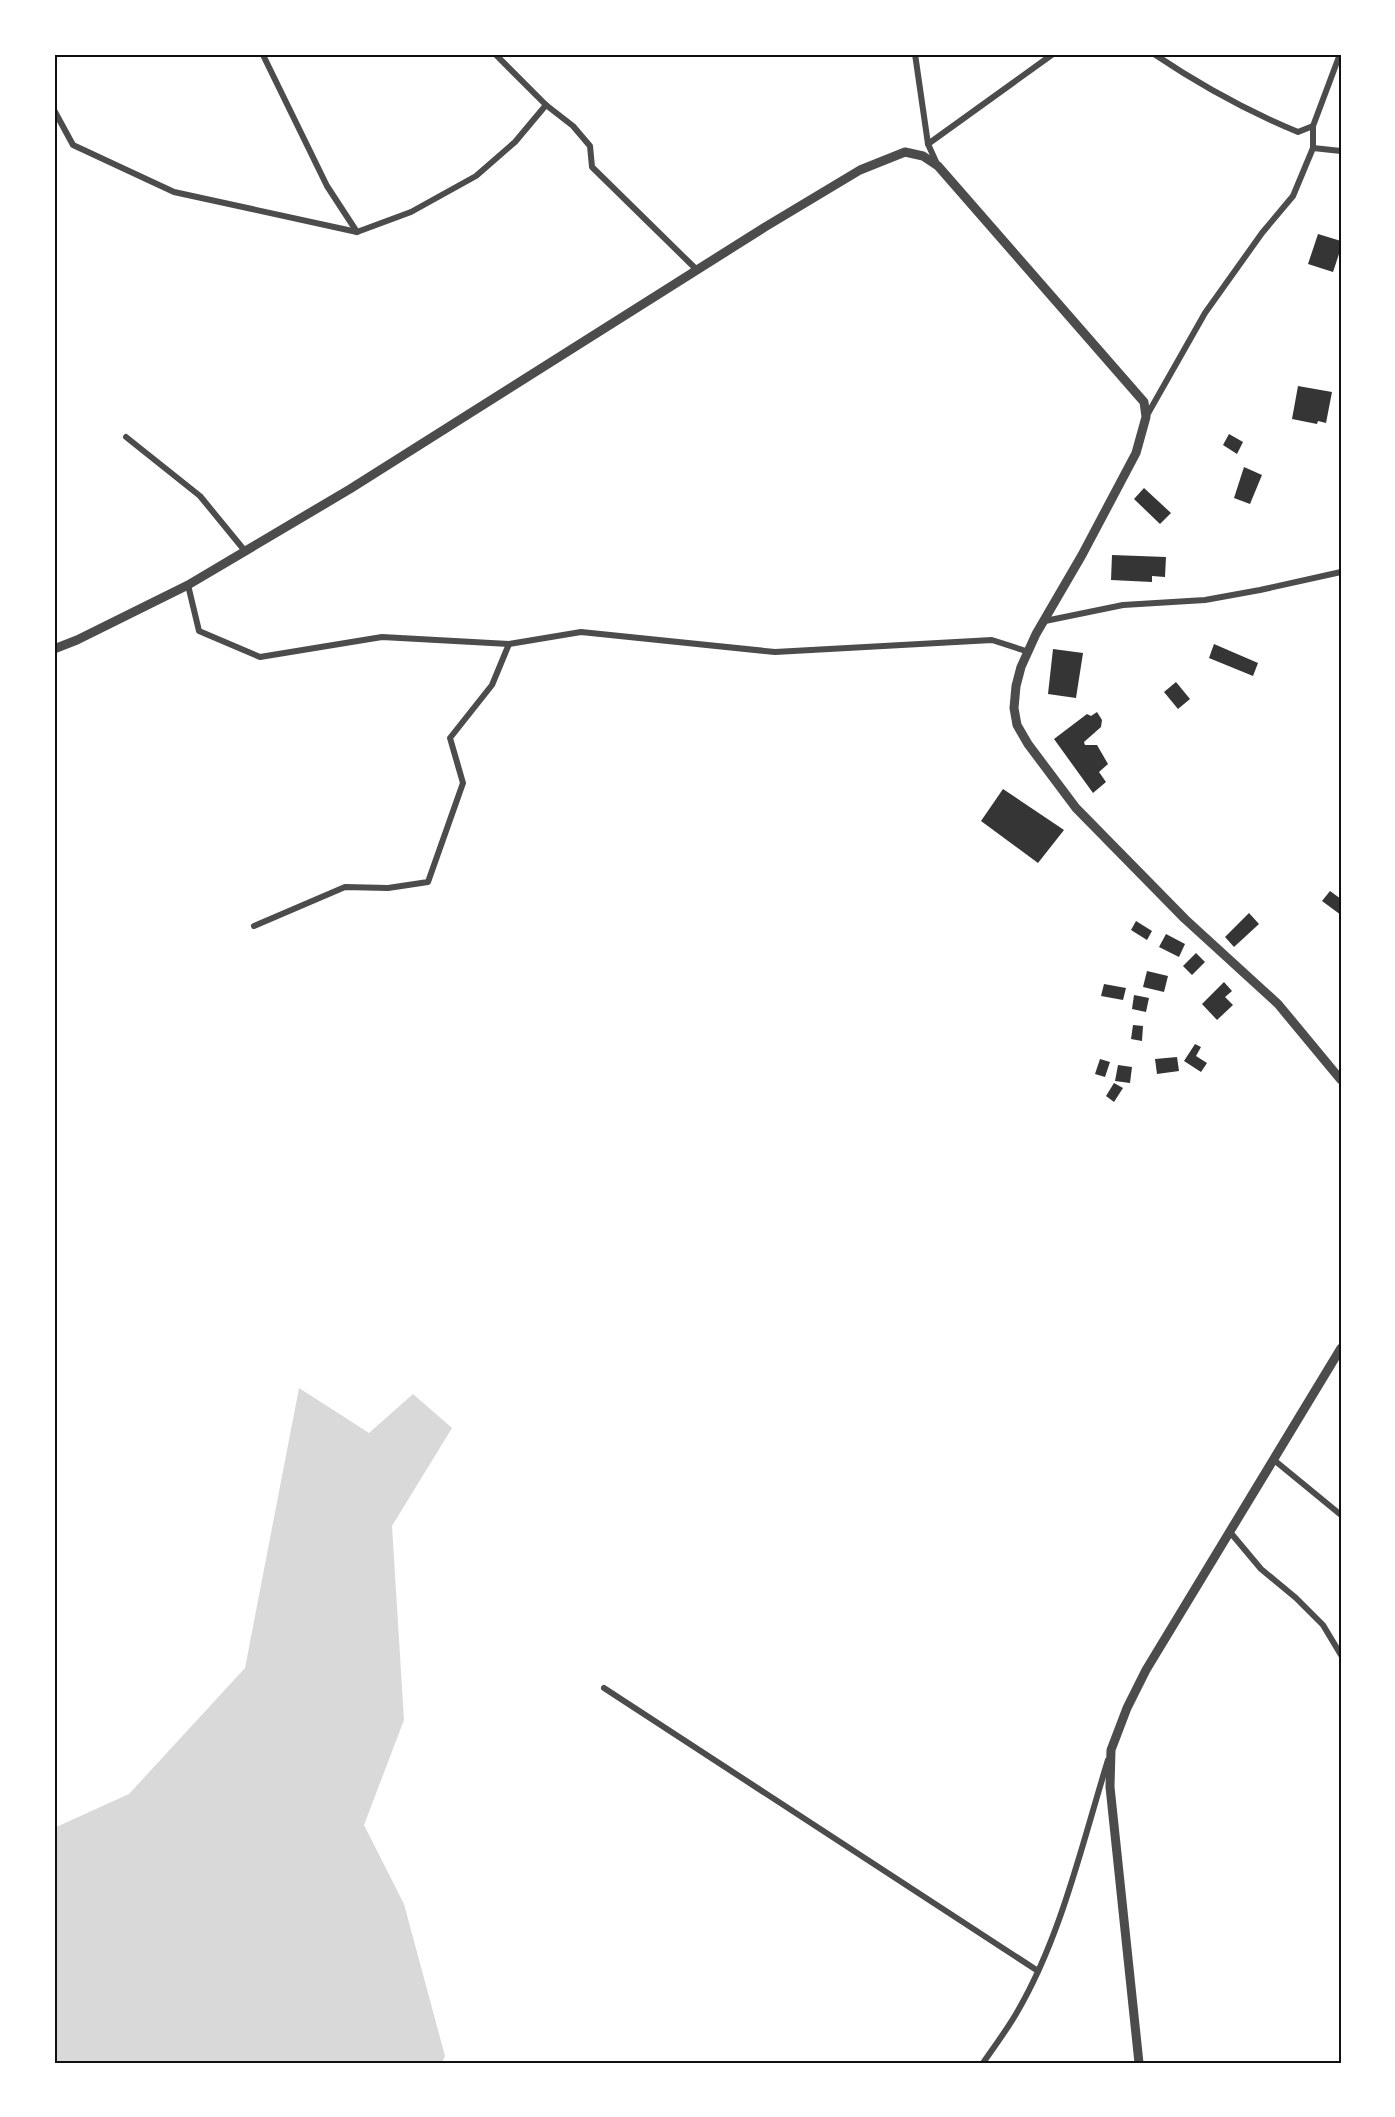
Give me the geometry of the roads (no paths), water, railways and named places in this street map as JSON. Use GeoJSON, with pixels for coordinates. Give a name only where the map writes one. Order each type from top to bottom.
{"type":"FeatureCollection","features":[{"type":"Feature","properties":{"kind":"street"},"geometry":{"type":"LineString","coordinates":[[495,54],[546,105],[573,126],[590,146],[592,168],[697,270]]}},
{"type":"Feature","properties":{"kind":"street"},"geometry":{"type":"LineString","coordinates":[[915,54],[928,144],[938,166]]}},
{"type":"Feature","properties":{"kind":"street"},"geometry":{"type":"LineString","coordinates":[[928,144],[1053,54]]}},
{"type":"Feature","properties":{"kind":"street"},"geometry":{"type":"LineString","coordinates":[[1154,54],[1189,78],[1255,114],[1298,132],[1313,126]]}},
{"type":"Feature","properties":{"kind":"street"},"geometry":{"type":"LineString","coordinates":[[1340,54],[1313,126],[1313,148],[1293,195],[1262,233],[1205,313],[1146,417],[1136,453],[1036,634],[1021,667],[1014,708],[1017,725],[1028,744],[1076,808],[1185,919],[1278,1005],[1341,1080]]}},
{"type":"Feature","properties":{"kind":"street"},"geometry":{"type":"LineString","coordinates":[[264,57],[327,186],[357,232]]}},
{"type":"Feature","properties":{"kind":"street"},"geometry":{"type":"LineString","coordinates":[[54,110],[73,145],[174,192],[357,232],[411,212],[476,176],[515,142],[546,105]]}},
{"type":"Feature","properties":{"kind":"street"},"geometry":{"type":"LineString","coordinates":[[1313,148],[1341,151]]}},
{"type":"Feature","properties":{"kind":"street"},"geometry":{"type":"LineString","coordinates":[[54,649],[188,585],[350,489],[860,170],[905,152],[923,156],[938,166],[1144,402],[1146,417]]}},
{"type":"Feature","properties":{"kind":"street"},"geometry":{"type":"LineString","coordinates":[[126,437],[200,496],[245,551]]}},
{"type":"Feature","properties":{"kind":"street"},"geometry":{"type":"LineString","coordinates":[[1045,621],[1123,605],[1216,598],[1341,572]]}},
{"type":"Feature","properties":{"kind":"street"},"geometry":{"type":"LineString","coordinates":[[188,585],[199,632],[260,657],[382,637],[509,644],[581,632],[775,651],[992,640],[1029,652]]}},
{"type":"Feature","properties":{"kind":"street"},"geometry":{"type":"LineString","coordinates":[[254,926],[345,887],[388,888],[428,882],[463,783],[450,738],[492,686],[509,644]]}},
{"type":"Feature","properties":{"kind":"street"},"geometry":{"type":"LineString","coordinates":[[983,2063],[1016,2014],[1038,1971],[1062,1909],[1111,1750],[1127,1708],[1146,1670],[1341,1348]]}},
{"type":"Feature","properties":{"kind":"street"},"geometry":{"type":"LineString","coordinates":[[1274,1460],[1341,1515]]}},
{"type":"Feature","properties":{"kind":"street"},"geometry":{"type":"LineString","coordinates":[[1230,1532],[1261,1569],[1296,1598],[1323,1625],[1341,1655]]}},
{"type":"Feature","properties":{"kind":"street"},"geometry":{"type":"LineString","coordinates":[[604,1688],[1038,1971]]}},
{"type":"Feature","properties":{"kind":"street"},"geometry":{"type":"LineString","coordinates":[[1111,1750],[1110,1787],[1139,2063]]}}]}
